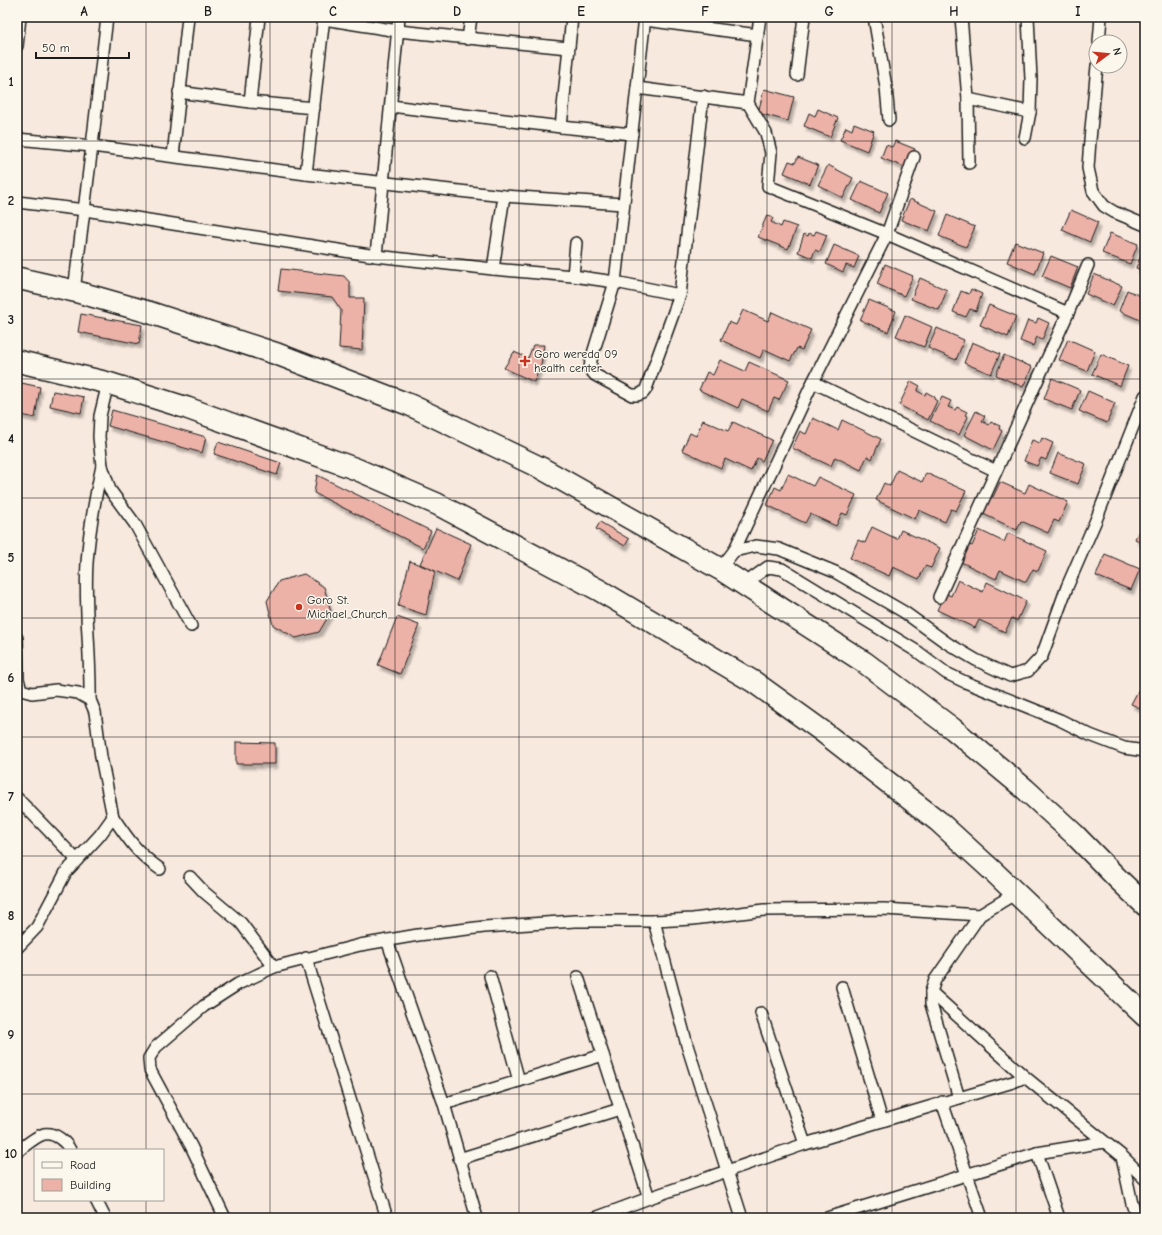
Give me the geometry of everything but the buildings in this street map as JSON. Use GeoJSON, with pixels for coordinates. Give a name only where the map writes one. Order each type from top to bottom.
{"type":"FeatureCollection","features":[{"type":"Feature","properties":{"kind":"highway"},"geometry":{"type":"LineString","coordinates":[[17,278],[74,291],[148,312],[277,354],[410,405],[541,468],[720,569],[864,662],[953,729],[1025,789],[1074,834],[1145,905]]}},
{"type":"Feature","properties":{"kind":"highway"},"geometry":{"type":"LineString","coordinates":[[17,361],[108,383],[187,408],[356,468],[437,504],[599,590],[754,682],[822,731],[932,816],[995,873],[1145,1016]]}},
{"type":"Feature","properties":{"kind":"street"},"geometry":{"type":"LineString","coordinates":[[17,46],[20,17]]}},
{"type":"Feature","properties":{"kind":"street"},"geometry":{"type":"LineString","coordinates":[[74,291],[85,210],[107,17]]}},
{"type":"Feature","properties":{"kind":"street"},"geometry":{"type":"LineString","coordinates":[[173,156],[188,17]]}},
{"type":"Feature","properties":{"kind":"street"},"geometry":{"type":"LineString","coordinates":[[250,102],[259,17]]}},
{"type":"Feature","properties":{"kind":"street"},"geometry":{"type":"LineString","coordinates":[[376,256],[400,17]]}},
{"type":"Feature","properties":{"kind":"street"},"geometry":{"type":"LineString","coordinates":[[468,38],[471,17]]}},
{"type":"Feature","properties":{"kind":"street"},"geometry":{"type":"LineString","coordinates":[[561,127],[572,17]]}},
{"type":"Feature","properties":{"kind":"street"},"geometry":{"type":"LineString","coordinates":[[760,17],[748,103],[766,133],[771,153],[768,186],[887,234],[1068,313]]}},
{"type":"Feature","properties":{"kind":"street"},"geometry":{"type":"LineString","coordinates":[[797,75],[804,17]]}},
{"type":"Feature","properties":{"kind":"street"},"geometry":{"type":"LineString","coordinates":[[874,17],[886,87],[889,120]]}},
{"type":"Feature","properties":{"kind":"street"},"geometry":{"type":"LineString","coordinates":[[961,17],[968,99],[969,163]]}},
{"type":"Feature","properties":{"kind":"street"},"geometry":{"type":"LineString","coordinates":[[1025,138],[1030,112],[1031,79],[1028,17]]}},
{"type":"Feature","properties":{"kind":"street"},"geometry":{"type":"LineString","coordinates":[[1100,34],[1101,17]]}},
{"type":"Feature","properties":{"kind":"street"},"geometry":{"type":"LineString","coordinates":[[306,174],[324,18],[398,31],[568,48]]}},
{"type":"Feature","properties":{"kind":"street"},"geometry":{"type":"LineString","coordinates":[[703,96],[680,295],[646,389],[643,393],[632,395],[594,375],[590,369],[591,360],[615,282],[645,18],[758,35]]}},
{"type":"Feature","properties":{"kind":"street"},"geometry":{"type":"LineString","coordinates":[[1096,74],[1088,168],[1093,192],[1104,206],[1114,212],[1145,225]]}},
{"type":"Feature","properties":{"kind":"street"},"geometry":{"type":"LineString","coordinates":[[637,88],[748,103]]}},
{"type":"Feature","properties":{"kind":"street"},"geometry":{"type":"LineString","coordinates":[[179,92],[250,102],[314,108]]}},
{"type":"Feature","properties":{"kind":"street"},"geometry":{"type":"LineString","coordinates":[[968,99],[1030,112]]}},
{"type":"Feature","properties":{"kind":"street"},"geometry":{"type":"LineString","coordinates":[[391,106],[561,127],[632,134]]}},
{"type":"Feature","properties":{"kind":"street"},"geometry":{"type":"LineString","coordinates":[[17,139],[92,146],[306,174],[504,196],[624,204]]}},
{"type":"Feature","properties":{"kind":"street"},"geometry":{"type":"LineString","coordinates":[[720,569],[734,551],[813,382],[887,234],[914,157]]}},
{"type":"Feature","properties":{"kind":"street"},"geometry":{"type":"LineString","coordinates":[[493,269],[504,196]]}},
{"type":"Feature","properties":{"kind":"street"},"geometry":{"type":"LineString","coordinates":[[17,202],[85,210],[376,256],[573,276],[615,282],[680,295]]}},
{"type":"Feature","properties":{"kind":"street"},"geometry":{"type":"LineString","coordinates":[[573,276],[576,243]]}},
{"type":"Feature","properties":{"kind":"street"},"geometry":{"type":"LineString","coordinates":[[939,597],[1068,313],[1088,265]]}},
{"type":"Feature","properties":{"kind":"street"},"geometry":{"type":"LineString","coordinates":[[813,382],[996,471]]}},
{"type":"Feature","properties":{"kind":"street"},"geometry":{"type":"LineString","coordinates":[[108,383],[100,416],[99,438],[102,466],[110,490],[135,524],[191,626]]}},
{"type":"Feature","properties":{"kind":"street"},"geometry":{"type":"LineString","coordinates":[[734,551],[756,546],[779,550],[835,572],[904,612],[947,643],[976,660],[1010,676],[1028,671],[1042,656],[1067,587],[1099,514],[1144,400]]}},
{"type":"Feature","properties":{"kind":"street"},"geometry":{"type":"LineString","coordinates":[[102,466],[92,514],[87,563],[86,622],[90,670],[90,700],[95,712],[101,757],[113,817],[137,850],[147,860],[160,869]]}},
{"type":"Feature","properties":{"kind":"street"},"geometry":{"type":"LineString","coordinates":[[744,584],[768,567],[782,569],[918,652],[946,673],[1000,697],[1060,720],[1090,735],[1124,748],[1145,752]]}},
{"type":"Feature","properties":{"kind":"street"},"geometry":{"type":"LineString","coordinates":[[17,638],[18,679],[21,690],[32,693],[56,690],[78,693],[90,700]]}},
{"type":"Feature","properties":{"kind":"street"},"geometry":{"type":"LineString","coordinates":[[17,798],[77,860]]}},
{"type":"Feature","properties":{"kind":"street"},"geometry":{"type":"LineString","coordinates":[[17,948],[37,927],[66,872],[100,835],[113,817]]}},
{"type":"Feature","properties":{"kind":"street"},"geometry":{"type":"LineString","coordinates":[[190,877],[204,892],[241,923],[274,967]]}},
{"type":"Feature","properties":{"kind":"street"},"geometry":{"type":"LineString","coordinates":[[959,1098],[931,1004],[931,992],[935,980],[980,915],[1016,893]]}},
{"type":"Feature","properties":{"kind":"street"},"geometry":{"type":"LineString","coordinates":[[225,1218],[191,1146],[150,1070],[149,1058],[156,1047],[204,1006],[238,984],[274,967],[360,945],[418,935],[484,927],[574,921],[654,921],[692,919],[764,910],[884,909],[980,915]]}},
{"type":"Feature","properties":{"kind":"street"},"geometry":{"type":"LineString","coordinates":[[654,921],[688,1045],[742,1218]]}},
{"type":"Feature","properties":{"kind":"street"},"geometry":{"type":"LineString","coordinates":[[387,940],[444,1104],[477,1218]]}},
{"type":"Feature","properties":{"kind":"street"},"geometry":{"type":"LineString","coordinates":[[306,958],[387,1218]]}},
{"type":"Feature","properties":{"kind":"street"},"geometry":{"type":"LineString","coordinates":[[490,976],[519,1081]]}},
{"type":"Feature","properties":{"kind":"street"},"geometry":{"type":"LineString","coordinates":[[578,977],[649,1198]]}},
{"type":"Feature","properties":{"kind":"street"},"geometry":{"type":"LineString","coordinates":[[842,987],[882,1121]]}},
{"type":"Feature","properties":{"kind":"street"},"geometry":{"type":"LineString","coordinates":[[931,992],[1025,1076],[1122,1156],[1145,1179]]}},
{"type":"Feature","properties":{"kind":"street"},"geometry":{"type":"LineString","coordinates":[[761,1013],[805,1144]]}},
{"type":"Feature","properties":{"kind":"street"},"geometry":{"type":"LineString","coordinates":[[444,1104],[603,1055]]}},
{"type":"Feature","properties":{"kind":"street"},"geometry":{"type":"LineString","coordinates":[[594,1218],[805,1144],[1013,1082],[1025,1076]]}},
{"type":"Feature","properties":{"kind":"street"},"geometry":{"type":"LineString","coordinates":[[942,1102],[982,1218]]}},
{"type":"Feature","properties":{"kind":"street"},"geometry":{"type":"LineString","coordinates":[[460,1158],[620,1109]]}},
{"type":"Feature","properties":{"kind":"street"},"geometry":{"type":"LineString","coordinates":[[17,1152],[44,1134],[57,1136],[68,1145],[70,1149]]}},
{"type":"Feature","properties":{"kind":"street"},"geometry":{"type":"LineString","coordinates":[[827,1218],[1037,1153],[1104,1142]]}},
{"type":"Feature","properties":{"kind":"street"},"geometry":{"type":"LineString","coordinates":[[1037,1153],[1059,1218]]}},
{"type":"Feature","properties":{"kind":"street"},"geometry":{"type":"LineString","coordinates":[[1122,1156],[1132,1204],[1137,1218]]}},
{"type":"Feature","properties":{"kind":"street"},"geometry":{"type":"LineString","coordinates":[[96,1201],[105,1218]]}},
{"type":"Feature","properties":{"kind":"place","name":"Goro wereda 09 health center"},"geometry":{"type":"Point","coordinates":[525,361]}},
{"type":"Feature","properties":{"kind":"place","name":"Goro St. Michael Church"},"geometry":{"type":"Point","coordinates":[299,607]}}]}
